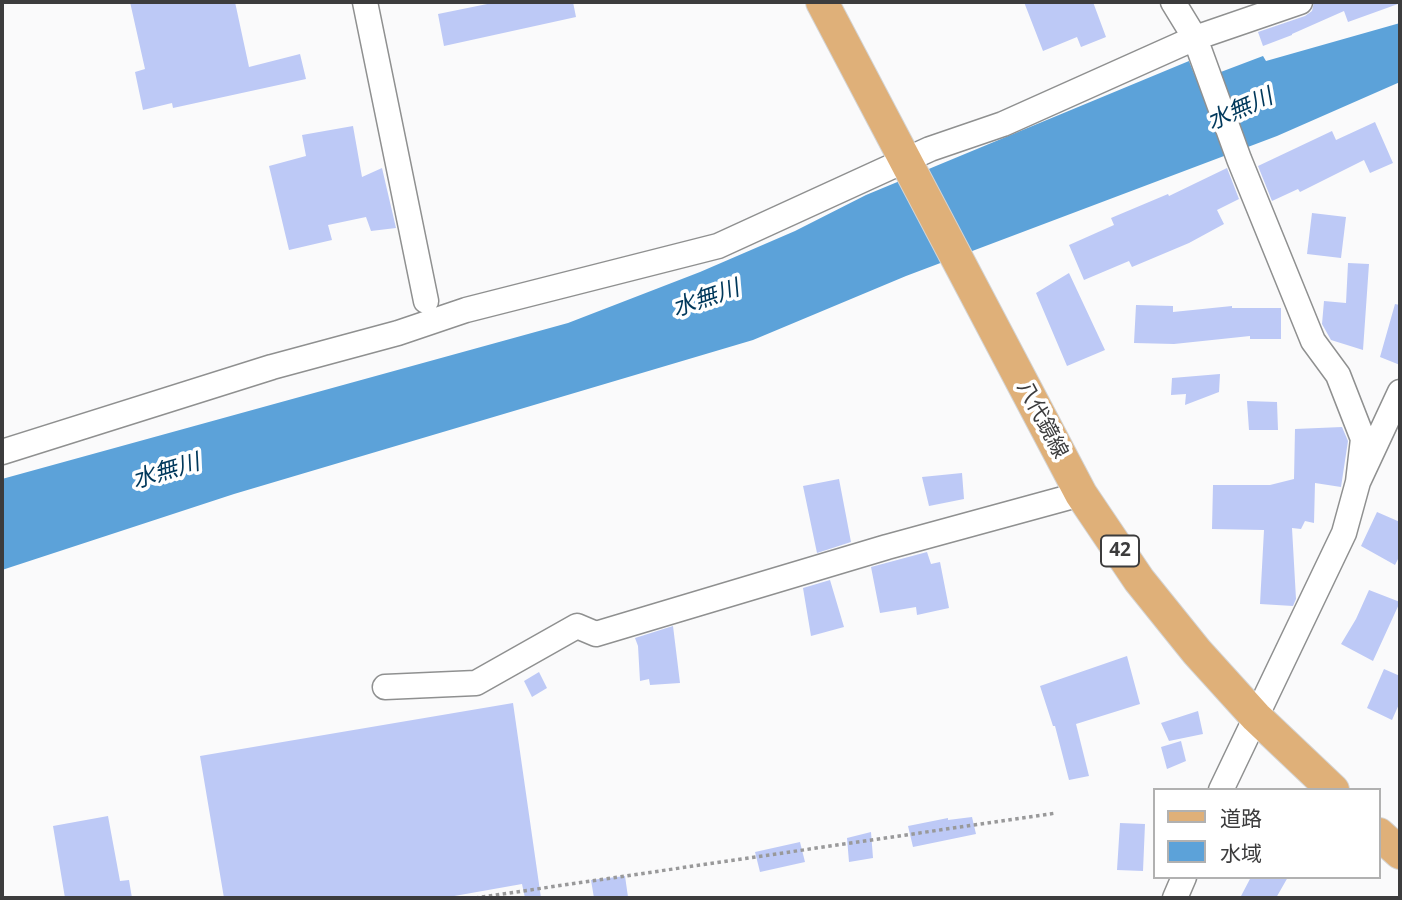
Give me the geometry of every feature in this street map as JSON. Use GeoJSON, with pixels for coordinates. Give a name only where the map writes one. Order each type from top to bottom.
{"type":"FeatureCollection","features":[{"type":"Feature","properties":{"kind":"main road","name":"八代鏡線"},"geometry":{"type":"LineString","coordinates":[[822,2],[1082,494],[1156,600],[1197,652],[1256,717],[1331,788]]}},
{"type":"Feature","properties":{"kind":"main road"},"geometry":{"type":"LineString","coordinates":[[1381,836],[1400,853]]}},
{"type":"Feature","properties":{"kind":"street"},"geometry":{"type":"LineString","coordinates":[[365,2],[426,301]]}},
{"type":"Feature","properties":{"kind":"street"},"geometry":{"type":"LineString","coordinates":[[1174,2],[1195,38],[1239,159],[1313,341],[1338,375],[1363,439],[1358,482],[1344,533],[1223,788]]}},
{"type":"Feature","properties":{"kind":"street"},"geometry":{"type":"LineString","coordinates":[[2,452],[272,367],[398,333],[466,310],[718,246],[1195,38],[1300,2]]}},
{"type":"Feature","properties":{"kind":"street"},"geometry":{"type":"LineString","coordinates":[[1358,482],[1400,392]]}},
{"type":"Feature","properties":{"kind":"street"},"geometry":{"type":"LineString","coordinates":[[385,687],[476,683],[577,626],[596,634],[900,544],[1082,494]]}},
{"type":"Feature","properties":{"kind":"street"},"geometry":{"type":"LineString","coordinates":[[1175,898],[1183,879]]}},
{"type":"Feature","properties":{"kind":"path"},"geometry":{"type":"LineString","coordinates":[[475,898],[1056,813]]}},
{"type":"Feature","properties":{"kind":"water","name":"水無川"},"geometry":{"type":"Polygon","coordinates":[[[1400,23],[1400,82],[1277,136],[906,276],[753,340],[234,494],[2,570],[2,479],[568,323],[700,272],[795,231],[866,195],[1189,61],[1197,81],[1263,56],[1266,61],[1400,23]]]}},
{"type":"Feature","properties":{"kind":"building"},"geometry":{"type":"Polygon","coordinates":[[[130,2],[235,2],[249,67],[300,54],[306,79],[173,108],[172,103],[143,110],[135,72],[145,69],[130,2]]]}},
{"type":"Feature","properties":{"kind":"building"},"geometry":{"type":"Polygon","coordinates":[[[497,2],[573,2],[576,17],[444,46],[438,14],[497,2]]]}},
{"type":"Feature","properties":{"kind":"building"},"geometry":{"type":"Polygon","coordinates":[[[1024,2],[1093,2],[1106,37],[1081,47],[1077,37],[1043,51],[1024,2]]]}},
{"type":"Feature","properties":{"kind":"building"},"geometry":{"type":"Polygon","coordinates":[[[1314,2],[1398,4],[1348,22],[1344,11],[1263,46],[1258,32],[1305,16],[1312,11],[1314,2]]]}},
{"type":"Feature","properties":{"kind":"building"},"geometry":{"type":"Polygon","coordinates":[[[1375,122],[1393,163],[1370,173],[1364,160],[1300,192],[1298,189],[1272,201],[1258,166],[1332,131],[1336,140],[1375,122]]]}},
{"type":"Feature","properties":{"kind":"building"},"geometry":{"type":"Polygon","coordinates":[[[353,126],[362,177],[382,168],[396,228],[371,231],[366,217],[328,225],[332,240],[289,250],[269,166],[306,156],[302,135],[353,126]]]}},
{"type":"Feature","properties":{"kind":"building"},"geometry":{"type":"Polygon","coordinates":[[[1227,168],[1239,199],[1217,210],[1224,224],[1189,243],[1132,267],[1129,261],[1084,280],[1069,245],[1114,225],[1111,218],[1168,194],[1169,196],[1227,168]]]}},
{"type":"Feature","properties":{"kind":"building"},"geometry":{"type":"Polygon","coordinates":[[[1312,213],[1346,217],[1341,258],[1307,254],[1312,213]]]}},
{"type":"Feature","properties":{"kind":"building"},"geometry":{"type":"Polygon","coordinates":[[[1348,263],[1369,264],[1363,350],[1331,340],[1322,324],[1324,301],[1346,303],[1348,263]]]}},
{"type":"Feature","properties":{"kind":"building"},"geometry":{"type":"Polygon","coordinates":[[[1069,273],[1105,350],[1067,366],[1036,293],[1069,273]]]}},
{"type":"Feature","properties":{"kind":"building"},"geometry":{"type":"Polygon","coordinates":[[[1395,304],[1400,305],[1400,365],[1380,357],[1395,304]]]}},
{"type":"Feature","properties":{"kind":"building"},"geometry":{"type":"Polygon","coordinates":[[[1136,305],[1173,306],[1173,312],[1232,306],[1281,308],[1281,339],[1250,339],[1250,336],[1174,344],[1134,343],[1136,305]]]}},
{"type":"Feature","properties":{"kind":"building"},"geometry":{"type":"Polygon","coordinates":[[[1220,374],[1219,392],[1185,405],[1186,394],[1171,395],[1172,378],[1220,374]]]}},
{"type":"Feature","properties":{"kind":"building"},"geometry":{"type":"Polygon","coordinates":[[[1247,401],[1277,402],[1278,430],[1249,430],[1247,401]]]}},
{"type":"Feature","properties":{"kind":"building"},"geometry":{"type":"Polygon","coordinates":[[[1342,427],[1348,441],[1341,487],[1315,483],[1314,523],[1305,521],[1301,529],[1292,528],[1296,599],[1293,606],[1260,604],[1264,530],[1212,529],[1213,485],[1270,485],[1294,479],[1295,429],[1342,427]]]}},
{"type":"Feature","properties":{"kind":"building"},"geometry":{"type":"Polygon","coordinates":[[[962,473],[964,499],[929,506],[922,477],[962,473]]]}},
{"type":"Feature","properties":{"kind":"building"},"geometry":{"type":"Polygon","coordinates":[[[839,479],[851,542],[817,553],[803,486],[839,479]]]}},
{"type":"Feature","properties":{"kind":"building"},"geometry":{"type":"Polygon","coordinates":[[[1377,512],[1400,522],[1400,555],[1395,565],[1361,546],[1377,512]]]}},
{"type":"Feature","properties":{"kind":"building"},"geometry":{"type":"Polygon","coordinates":[[[927,552],[931,564],[940,562],[949,608],[917,615],[916,607],[880,613],[871,567],[927,552]]]}},
{"type":"Feature","properties":{"kind":"building"},"geometry":{"type":"Polygon","coordinates":[[[830,580],[844,627],[811,636],[803,588],[830,580]]]}},
{"type":"Feature","properties":{"kind":"building"},"geometry":{"type":"Polygon","coordinates":[[[1369,590],[1400,602],[1373,661],[1341,644],[1369,590]]]}},
{"type":"Feature","properties":{"kind":"building"},"geometry":{"type":"Polygon","coordinates":[[[673,626],[680,683],[650,685],[649,679],[640,681],[635,638],[673,626]]]}},
{"type":"Feature","properties":{"kind":"building"},"geometry":{"type":"Polygon","coordinates":[[[1127,656],[1140,704],[1076,724],[1089,776],[1069,780],[1055,726],[1040,686],[1127,656]]]}},
{"type":"Feature","properties":{"kind":"building"},"geometry":{"type":"Polygon","coordinates":[[[1384,669],[1400,676],[1400,702],[1392,720],[1367,708],[1384,669]]]}},
{"type":"Feature","properties":{"kind":"building"},"geometry":{"type":"Polygon","coordinates":[[[539,672],[547,688],[532,697],[524,681],[539,672]]]}},
{"type":"Feature","properties":{"kind":"building"},"geometry":{"type":"Polygon","coordinates":[[[513,703],[541,898],[525,898],[522,884],[443,898],[224,898],[200,756],[513,703]]]}},
{"type":"Feature","properties":{"kind":"building"},"geometry":{"type":"Polygon","coordinates":[[[1198,711],[1203,734],[1169,741],[1161,723],[1198,711]]]}},
{"type":"Feature","properties":{"kind":"building"},"geometry":{"type":"Polygon","coordinates":[[[1181,741],[1186,761],[1167,769],[1161,747],[1181,741]]]}},
{"type":"Feature","properties":{"kind":"building"},"geometry":{"type":"Polygon","coordinates":[[[108,816],[120,881],[129,880],[132,898],[65,898],[53,826],[108,816]]]}},
{"type":"Feature","properties":{"kind":"building"},"geometry":{"type":"Polygon","coordinates":[[[972,817],[976,834],[913,847],[908,826],[948,818],[972,817]]]}},
{"type":"Feature","properties":{"kind":"building"},"geometry":{"type":"Polygon","coordinates":[[[1120,823],[1145,824],[1143,871],[1117,870],[1120,823]]]}},
{"type":"Feature","properties":{"kind":"building"},"geometry":{"type":"Polygon","coordinates":[[[871,832],[873,858],[849,862],[847,838],[871,832]]]}},
{"type":"Feature","properties":{"kind":"building"},"geometry":{"type":"Polygon","coordinates":[[[800,842],[805,862],[760,872],[755,852],[800,842]]]}},
{"type":"Feature","properties":{"kind":"building"},"geometry":{"type":"Polygon","coordinates":[[[625,876],[628,897],[594,898],[591,880],[625,876]]]}},
{"type":"Feature","properties":{"kind":"building"},"geometry":{"type":"Polygon","coordinates":[[[1250,879],[1287,879],[1276,898],[1240,898],[1250,879]]]}}]}
